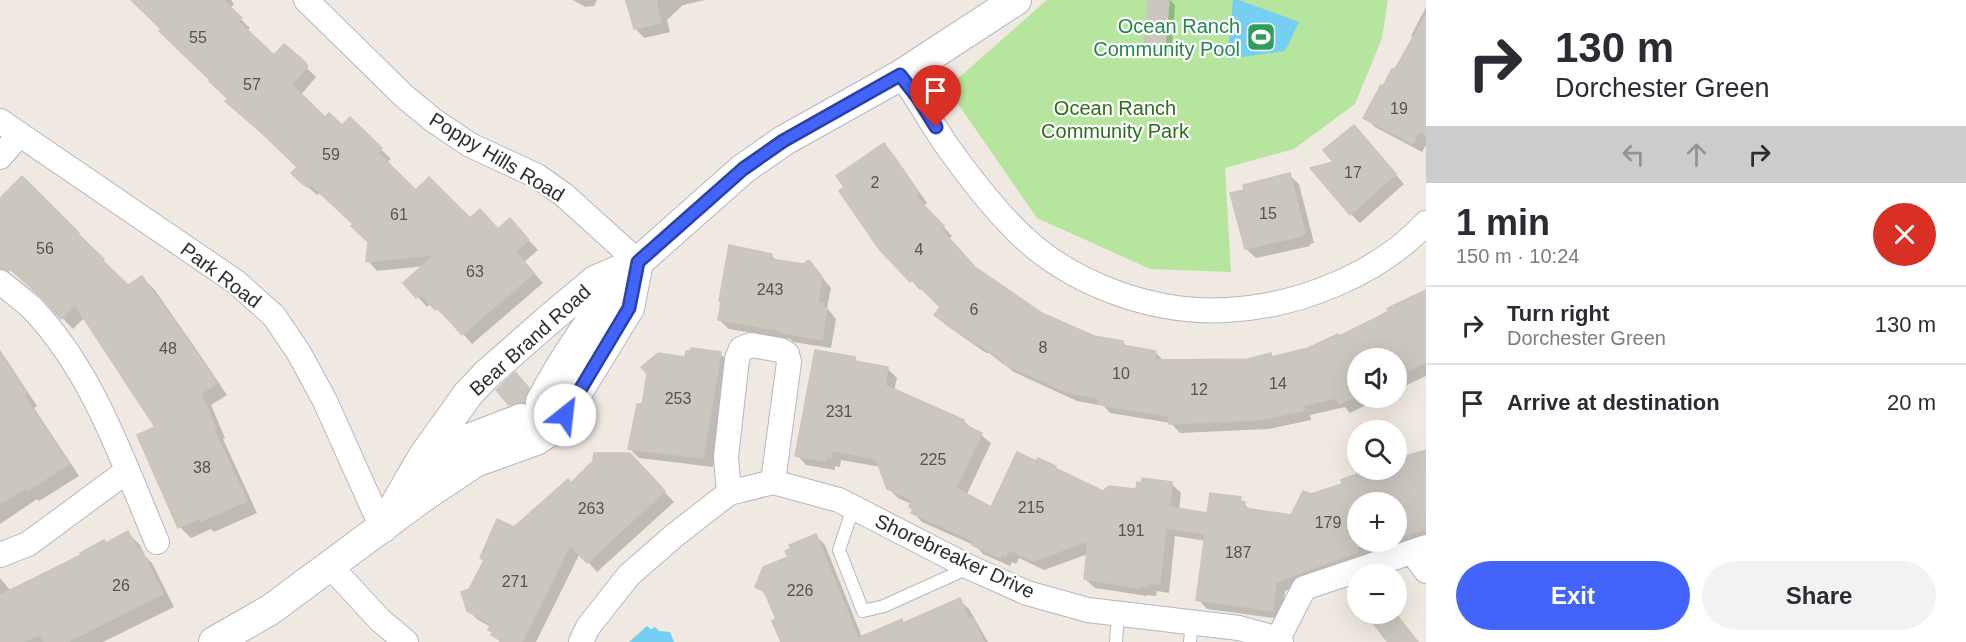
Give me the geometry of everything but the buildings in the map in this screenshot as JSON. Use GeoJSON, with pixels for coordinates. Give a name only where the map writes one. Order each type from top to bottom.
{"type":"FeatureCollection","features":[{"type":"Feature","properties":{"kind":"street","name":"Poppy Hills Road"},"geometry":{"type":"LineString","coordinates":[[306,0],[404,96],[433,120],[470,145],[537,176],[555,188],[638,262]]}},
{"type":"Feature","properties":{"kind":"street","name":"Bear Brand Road"},"geometry":{"type":"LineString","coordinates":[[382,528],[423,457],[468,394],[512,351],[595,281],[638,262],[743,169],[783,141],[900,75],[1016,0]]}},
{"type":"Feature","properties":{"kind":"street"},"geometry":{"type":"LineString","coordinates":[[900,75],[918,98],[944,142],[986,198],[1024,238],[1050,258],[1088,280],[1148,303],[1178,308],[1225,310],[1277,303],[1316,292],[1368,268],[1397,249],[1426,223]]}},
{"type":"Feature","properties":{"kind":"street","name":"Park Road"},"geometry":{"type":"LineString","coordinates":[[0,121],[236,282],[274,316],[325,400],[382,528]]}},
{"type":"Feature","properties":{"kind":"street"},"geometry":{"type":"LineString","coordinates":[[0,157],[19,135]]}},
{"type":"Feature","properties":{"kind":"street","name":"Bear Brand Road"},"geometry":{"type":"LineString","coordinates":[[214,642],[270,610],[424,496],[476,462],[547,435],[556,427],[547,401],[629,308],[638,262]]}},
{"type":"Feature","properties":{"kind":"street"},"geometry":{"type":"LineString","coordinates":[[0,282],[32,308],[65,350],[97,401],[157,542]]}},
{"type":"Feature","properties":{"kind":"street"},"geometry":{"type":"LineString","coordinates":[[729,493],[726,457],[737,359],[741,350],[751,345],[780,350],[787,354],[789,362],[773,482]]}},
{"type":"Feature","properties":{"kind":"street"},"geometry":{"type":"LineString","coordinates":[[424,496],[445,462],[462,443],[547,401],[512,351]]}},
{"type":"Feature","properties":{"kind":"street"},"geometry":{"type":"LineString","coordinates":[[0,555],[28,544],[127,471]]}},
{"type":"Feature","properties":{"kind":"street","name":"Shorebreaker Drive"},"geometry":{"type":"LineString","coordinates":[[581,642],[588,627],[629,575],[675,535],[729,493],[773,482],[839,500],[1027,594],[1088,610],[1118,614],[1191,632],[1239,628],[1279,640]]}},
{"type":"Feature","properties":{"kind":"street"},"geometry":{"type":"LineString","coordinates":[[1279,640],[1304,588],[1421,556]]}},
{"type":"Feature","properties":{"kind":"street"},"geometry":{"type":"LineString","coordinates":[[330,566],[380,621],[406,642]]}},
{"type":"Feature","properties":{"kind":"lane"},"geometry":{"type":"LineString","coordinates":[[854,508],[839,550],[863,611],[884,606],[969,567]]}},
{"type":"Feature","properties":{"kind":"lane"},"geometry":{"type":"LineString","coordinates":[[1116,642],[1118,614]]}},
{"type":"Feature","properties":{"kind":"green space","name":"Ocean Ranch Community Park"},"geometry":{"type":"Polygon","coordinates":[[[1047,0],[1388,0],[1382,38],[1355,104],[1294,149],[1225,168],[1231,272],[1150,269],[1037,218],[947,88],[1047,0]]]}},
{"type":"Feature","properties":{"kind":"water","name":"Ocean Ranch Community Pool"},"geometry":{"type":"Polygon","coordinates":[[[1233,0],[1239,0],[1299,22],[1285,51],[1227,59],[1233,0]]]}},
{"type":"Feature","properties":{"kind":"water"},"geometry":{"type":"Polygon","coordinates":[[[647,626],[651,629],[655,627],[659,631],[670,632],[674,642],[629,642],[647,626]]]}},
{"type":"Feature","properties":{"kind":"place","name":"Ocean Ranch Community Pool"},"geometry":{"type":"Point","coordinates":[1261,37]}},
{"type":"Feature","properties":{"kind":"route"},"geometry":{"type":"LineString","coordinates":[[565,415],[629,308],[638,262],[743,169],[783,141],[900,75],[936,127]]}}]}
